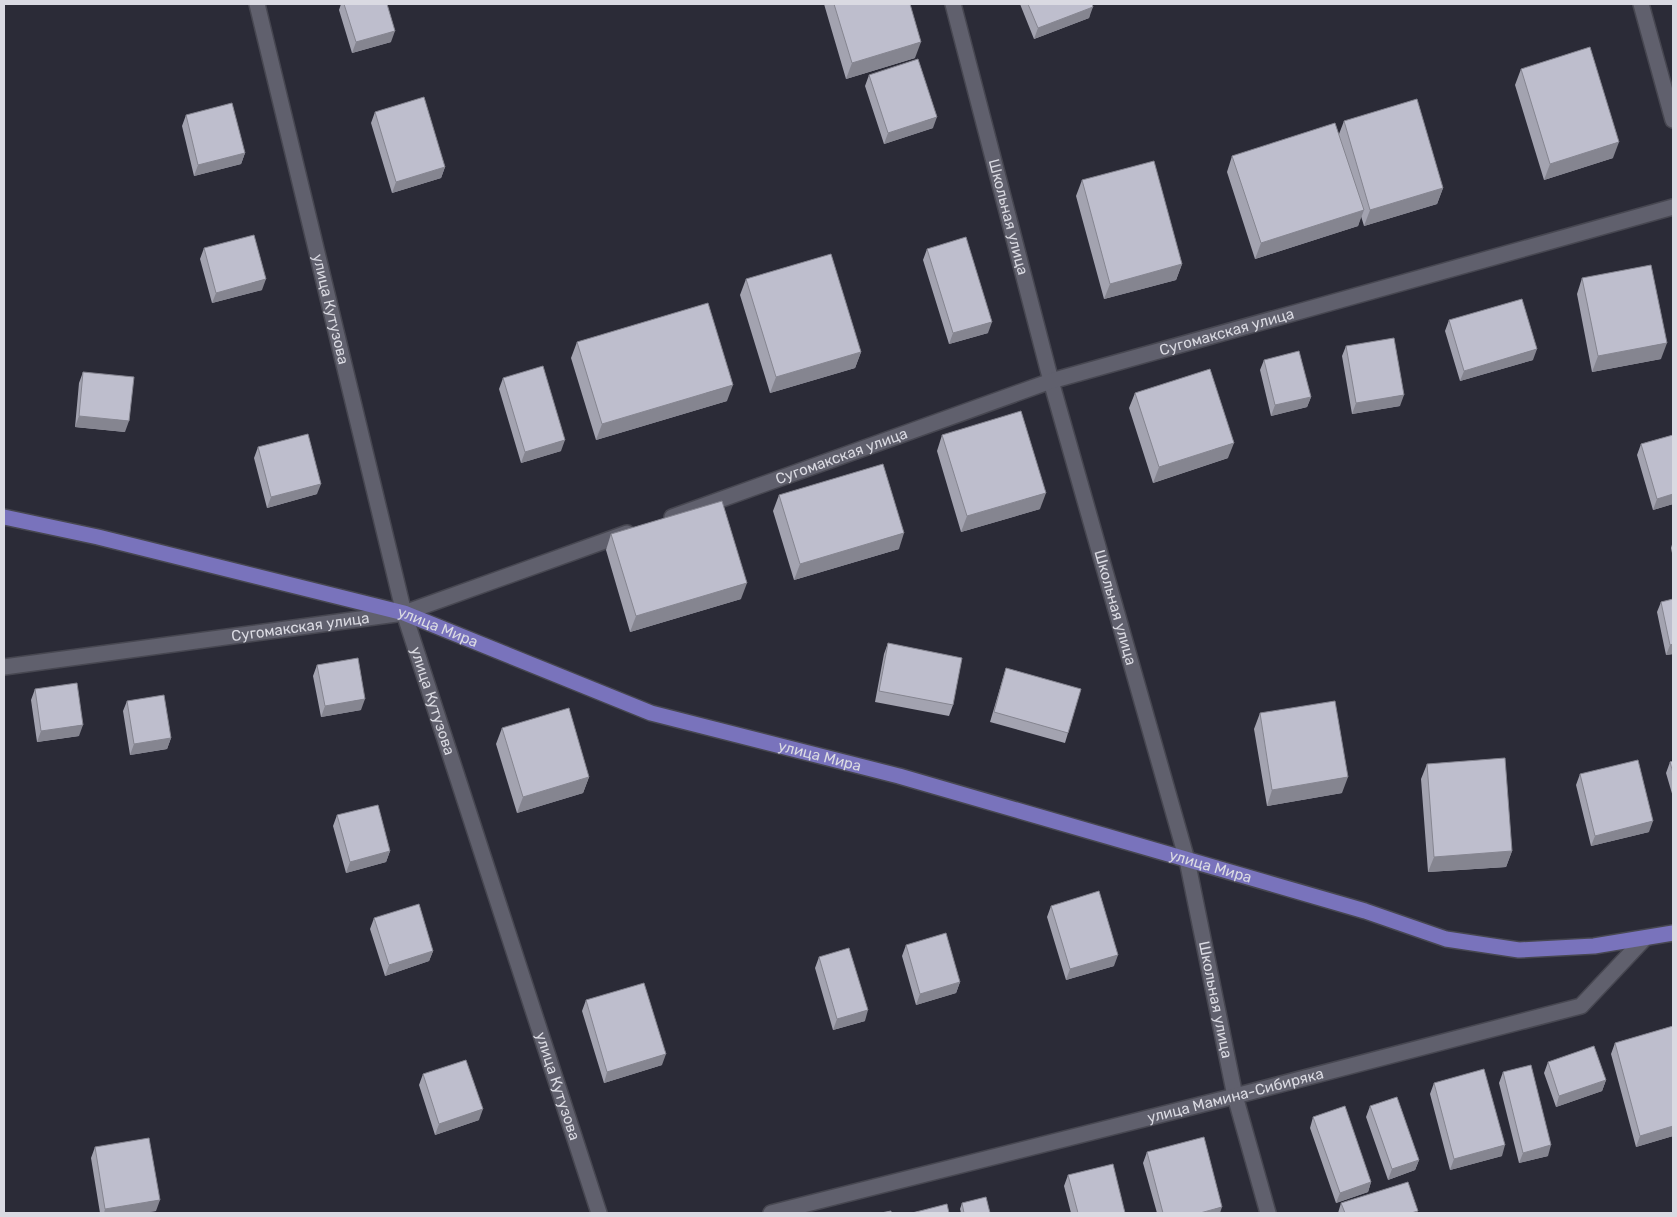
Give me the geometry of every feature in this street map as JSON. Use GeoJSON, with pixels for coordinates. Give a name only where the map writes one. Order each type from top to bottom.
{"type":"FeatureCollection","features":[{"type":"Feature","properties":{"kind":"main road","name":"улица Мира"},"geometry":{"type":"LineString","coordinates":[[4,517],[98,538],[404,613],[651,712],[899,776],[1365,911],[1446,939],[1519,950],[1594,946],[1645,938]]}},
{"type":"Feature","properties":{"kind":"main road"},"geometry":{"type":"LineString","coordinates":[[1645,938],[1673,933]]}},
{"type":"Feature","properties":{"kind":"street","name":"улица Кутузова"},"geometry":{"type":"LineString","coordinates":[[257,4],[404,613],[599,1213]]}},
{"type":"Feature","properties":{"kind":"street","name":"Школьная улица"},"geometry":{"type":"LineString","coordinates":[[953,4],[1051,381],[1187,860],[1235,1096],[1268,1213]]}},
{"type":"Feature","properties":{"kind":"street"},"geometry":{"type":"LineString","coordinates":[[1641,4],[1673,120]]}},
{"type":"Feature","properties":{"kind":"street","name":"Сугомакская улица"},"geometry":{"type":"LineString","coordinates":[[657,522],[1051,381],[1673,208]]}},
{"type":"Feature","properties":{"kind":"street","name":"Сугомакская улица"},"geometry":{"type":"LineString","coordinates":[[4,667],[404,613],[638,529]]}},
{"type":"Feature","properties":{"kind":"street","name":"улица Мамина-Сибиряка"},"geometry":{"type":"LineString","coordinates":[[771,1213],[1235,1096],[1580,1006],[1645,938]]}},
{"type":"Feature","properties":{"kind":"building"},"geometry":{"type":"Polygon","coordinates":[[[344,4],[387,4],[395,31],[356,42],[344,4]]]}},
{"type":"Feature","properties":{"kind":"building"},"geometry":{"type":"Polygon","coordinates":[[[834,4],[910,4],[921,42],[852,63],[834,4]]]}},
{"type":"Feature","properties":{"kind":"building"},"geometry":{"type":"Polygon","coordinates":[[[1028,4],[1092,4],[1093,7],[1038,28],[1028,4]]]}},
{"type":"Feature","properties":{"kind":"building"},"geometry":{"type":"Polygon","coordinates":[[[1590,47],[1619,142],[1550,164],[1521,69],[1590,47]]]}},
{"type":"Feature","properties":{"kind":"building"},"geometry":{"type":"Polygon","coordinates":[[[918,59],[937,117],[888,133],[869,75],[918,59]]]}},
{"type":"Feature","properties":{"kind":"building"},"geometry":{"type":"Polygon","coordinates":[[[424,97],[445,167],[396,182],[375,112],[424,97]]]}},
{"type":"Feature","properties":{"kind":"building"},"geometry":{"type":"Polygon","coordinates":[[[1417,99],[1443,188],[1370,210],[1344,121],[1417,99]]]}},
{"type":"Feature","properties":{"kind":"building"},"geometry":{"type":"Polygon","coordinates":[[[232,103],[245,153],[198,165],[186,115],[232,103]]]}},
{"type":"Feature","properties":{"kind":"building"},"geometry":{"type":"Polygon","coordinates":[[[1335,123],[1364,210],[1261,243],[1232,156],[1335,123]]]}},
{"type":"Feature","properties":{"kind":"building"},"geometry":{"type":"Polygon","coordinates":[[[1154,161],[1182,264],[1110,284],[1082,180],[1154,161]]]}},
{"type":"Feature","properties":{"kind":"building"},"geometry":{"type":"Polygon","coordinates":[[[254,235],[266,279],[216,293],[204,248],[254,235]]]}},
{"type":"Feature","properties":{"kind":"building"},"geometry":{"type":"Polygon","coordinates":[[[966,237],[992,322],[953,333],[927,249],[966,237]]]}},
{"type":"Feature","properties":{"kind":"building"},"geometry":{"type":"Polygon","coordinates":[[[831,254],[861,352],[776,377],[746,279],[831,254]]]}},
{"type":"Feature","properties":{"kind":"building"},"geometry":{"type":"Polygon","coordinates":[[[1651,265],[1667,343],[1598,356],[1582,278],[1651,265]]]}},
{"type":"Feature","properties":{"kind":"building"},"geometry":{"type":"Polygon","coordinates":[[[1522,299],[1537,349],[1464,371],[1449,320],[1522,299]]]}},
{"type":"Feature","properties":{"kind":"building"},"geometry":{"type":"Polygon","coordinates":[[[708,303],[733,385],[602,424],[577,342],[708,303]]]}},
{"type":"Feature","properties":{"kind":"building"},"geometry":{"type":"Polygon","coordinates":[[[1394,338],[1404,395],[1356,403],[1346,346],[1394,338]]]}},
{"type":"Feature","properties":{"kind":"building"},"geometry":{"type":"Polygon","coordinates":[[[1299,351],[1311,397],[1275,405],[1264,360],[1299,351]]]}},
{"type":"Feature","properties":{"kind":"building"},"geometry":{"type":"Polygon","coordinates":[[[543,366],[565,440],[525,452],[503,378],[543,366]]]}},
{"type":"Feature","properties":{"kind":"building"},"geometry":{"type":"Polygon","coordinates":[[[1210,369],[1234,443],[1159,467],[1135,393],[1210,369]]]}},
{"type":"Feature","properties":{"kind":"building"},"geometry":{"type":"Polygon","coordinates":[[[83,372],[134,377],[129,421],[79,416],[83,372]]]}},
{"type":"Feature","properties":{"kind":"building"},"geometry":{"type":"Polygon","coordinates":[[[1021,411],[1046,493],[967,516],[942,435],[1021,411]]]}},
{"type":"Feature","properties":{"kind":"building"},"geometry":{"type":"Polygon","coordinates":[[[308,434],[321,484],[271,497],[258,447],[308,434]]]}},
{"type":"Feature","properties":{"kind":"building"},"geometry":{"type":"Polygon","coordinates":[[[1673,435],[1673,494],[1657,499],[1641,444],[1673,435]]]}},
{"type":"Feature","properties":{"kind":"building"},"geometry":{"type":"Polygon","coordinates":[[[883,464],[904,533],[800,564],[779,495],[883,464]]]}},
{"type":"Feature","properties":{"kind":"building"},"geometry":{"type":"Polygon","coordinates":[[[722,501],[747,583],[636,616],[611,534],[722,501]]]}},
{"type":"Feature","properties":{"kind":"building"},"geometry":{"type":"Polygon","coordinates":[[[1673,599],[1673,644],[1670,645],[1661,602],[1673,599]]]}},
{"type":"Feature","properties":{"kind":"building"},"geometry":{"type":"Polygon","coordinates":[[[888,643],[962,658],[953,705],[879,691],[888,643]]]}},
{"type":"Feature","properties":{"kind":"building"},"geometry":{"type":"Polygon","coordinates":[[[358,658],[365,699],[325,706],[317,665],[358,658]]]}},
{"type":"Feature","properties":{"kind":"building"},"geometry":{"type":"Polygon","coordinates":[[[1006,668],[1081,689],[1068,733],[994,712],[1006,668]]]}},
{"type":"Feature","properties":{"kind":"building"},"geometry":{"type":"Polygon","coordinates":[[[77,683],[83,725],[41,731],[35,689],[77,683]]]}},
{"type":"Feature","properties":{"kind":"building"},"geometry":{"type":"Polygon","coordinates":[[[164,695],[171,738],[134,744],[127,701],[164,695]]]}},
{"type":"Feature","properties":{"kind":"building"},"geometry":{"type":"Polygon","coordinates":[[[1335,701],[1348,777],[1272,790],[1260,713],[1335,701]]]}},
{"type":"Feature","properties":{"kind":"building"},"geometry":{"type":"Polygon","coordinates":[[[569,708],[589,777],[523,797],[502,728],[569,708]]]}},
{"type":"Feature","properties":{"kind":"building"},"geometry":{"type":"Polygon","coordinates":[[[1505,758],[1512,851],[1434,857],[1427,764],[1505,758]]]}},
{"type":"Feature","properties":{"kind":"building"},"geometry":{"type":"Polygon","coordinates":[[[1638,760],[1653,821],[1595,836],[1580,774],[1638,760]]]}},
{"type":"Feature","properties":{"kind":"building"},"geometry":{"type":"Polygon","coordinates":[[[1673,761],[1673,773],[1670,762],[1673,761]]]}},
{"type":"Feature","properties":{"kind":"building"},"geometry":{"type":"Polygon","coordinates":[[[378,805],[390,851],[350,862],[337,815],[378,805]]]}},
{"type":"Feature","properties":{"kind":"building"},"geometry":{"type":"Polygon","coordinates":[[[1099,891],[1118,955],[1070,969],[1051,906],[1099,891]]]}},
{"type":"Feature","properties":{"kind":"building"},"geometry":{"type":"Polygon","coordinates":[[[419,904],[433,951],[389,965],[374,918],[419,904]]]}},
{"type":"Feature","properties":{"kind":"building"},"geometry":{"type":"Polygon","coordinates":[[[946,933],[960,982],[920,994],[906,945],[946,933]]]}},
{"type":"Feature","properties":{"kind":"building"},"geometry":{"type":"Polygon","coordinates":[[[849,948],[868,1010],[837,1019],[819,957],[849,948]]]}},
{"type":"Feature","properties":{"kind":"building"},"geometry":{"type":"Polygon","coordinates":[[[644,983],[666,1054],[607,1072],[586,1000],[644,983]]]}},
{"type":"Feature","properties":{"kind":"building"},"geometry":{"type":"Polygon","coordinates":[[[1673,1026],[1673,1126],[1640,1136],[1615,1043],[1673,1026]]]}},
{"type":"Feature","properties":{"kind":"building"},"geometry":{"type":"Polygon","coordinates":[[[1594,1046],[1606,1080],[1559,1096],[1548,1062],[1594,1046]]]}},
{"type":"Feature","properties":{"kind":"building"},"geometry":{"type":"Polygon","coordinates":[[[466,1060],[483,1109],[439,1124],[423,1074],[466,1060]]]}},
{"type":"Feature","properties":{"kind":"building"},"geometry":{"type":"Polygon","coordinates":[[[1531,1065],[1551,1145],[1523,1153],[1503,1072],[1531,1065]]]}},
{"type":"Feature","properties":{"kind":"building"},"geometry":{"type":"Polygon","coordinates":[[[1484,1069],[1505,1145],[1454,1159],[1434,1083],[1484,1069]]]}},
{"type":"Feature","properties":{"kind":"building"},"geometry":{"type":"Polygon","coordinates":[[[1397,1097],[1419,1160],[1392,1169],[1370,1106],[1397,1097]]]}},
{"type":"Feature","properties":{"kind":"building"},"geometry":{"type":"Polygon","coordinates":[[[1345,1106],[1371,1182],[1340,1193],[1313,1117],[1345,1106]]]}},
{"type":"Feature","properties":{"kind":"building"},"geometry":{"type":"Polygon","coordinates":[[[1204,1137],[1222,1207],[1200,1213],[1163,1213],[1147,1152],[1204,1137]]]}},
{"type":"Feature","properties":{"kind":"building"},"geometry":{"type":"Polygon","coordinates":[[[149,1138],[160,1200],[105,1209],[95,1147],[149,1138]]]}},
{"type":"Feature","properties":{"kind":"building"},"geometry":{"type":"Polygon","coordinates":[[[1113,1164],[1125,1213],[1078,1213],[1068,1175],[1113,1164]]]}},
{"type":"Feature","properties":{"kind":"building"},"geometry":{"type":"Polygon","coordinates":[[[1408,1182],[1418,1211],[1411,1213],[1345,1213],[1341,1203],[1408,1182]]]}},
{"type":"Feature","properties":{"kind":"building"},"geometry":{"type":"Polygon","coordinates":[[[986,1197],[990,1213],[964,1213],[962,1203],[986,1197]]]}},
{"type":"Feature","properties":{"kind":"building"},"geometry":{"type":"Polygon","coordinates":[[[947,1204],[949,1213],[912,1213],[947,1204]]]}}]}
